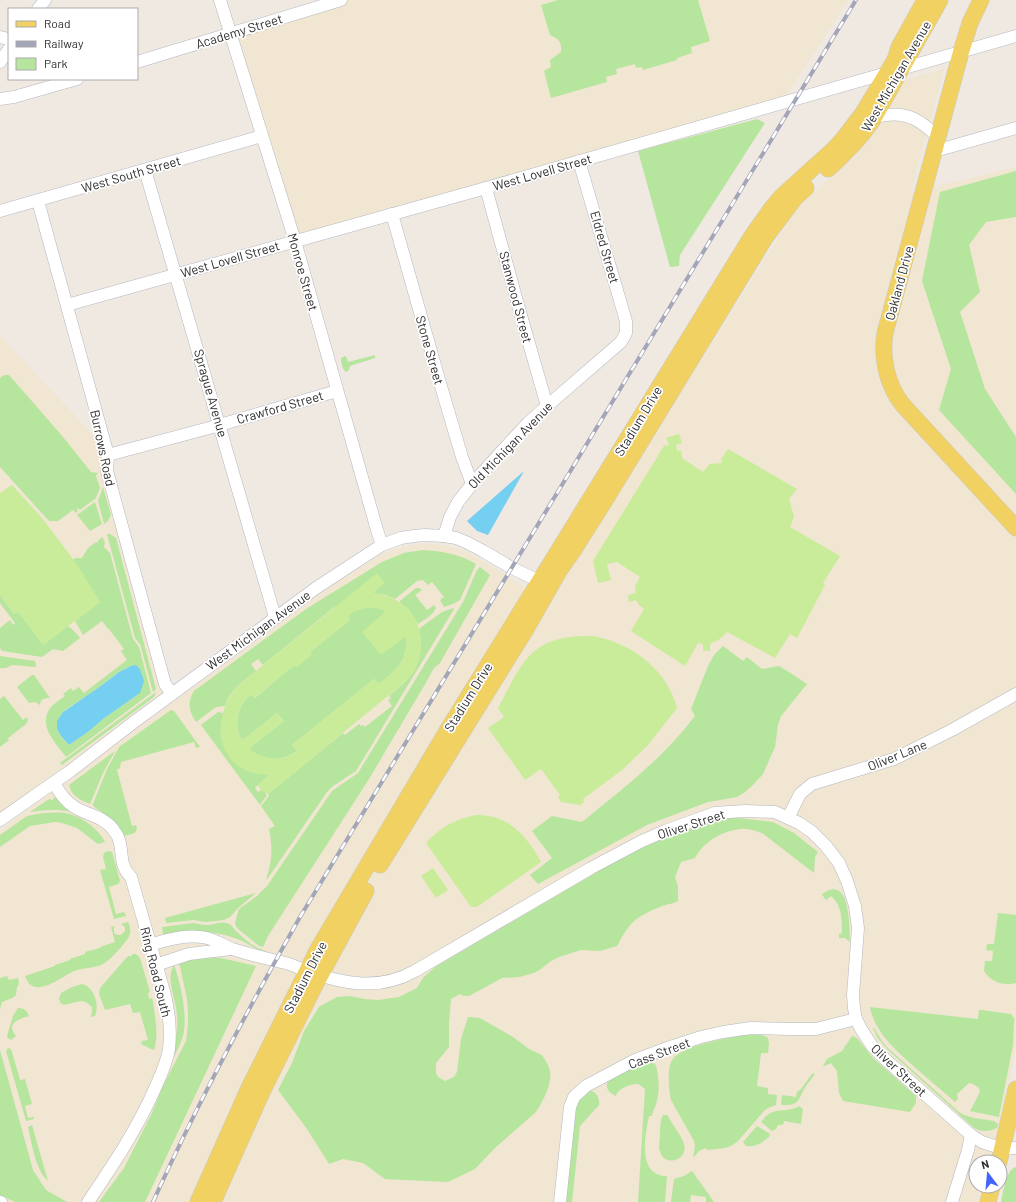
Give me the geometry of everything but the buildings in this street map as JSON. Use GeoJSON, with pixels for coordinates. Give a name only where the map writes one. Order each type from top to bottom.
{"type":"FeatureCollection","features":[{"type":"Feature","properties":{"kind":"main road","name":"West Michigan Avenue"},"geometry":{"type":"LineString","coordinates":[[894,71],[895,60],[899,47],[926,0]]}},
{"type":"Feature","properties":{"kind":"main road","name":"West Michigan Avenue"},"geometry":{"type":"LineString","coordinates":[[775,213],[782,196],[868,116],[894,71],[912,49],[940,0]]}},
{"type":"Feature","properties":{"kind":"main road","name":"Oakland Drive"},"geometry":{"type":"LineString","coordinates":[[981,0],[970,23],[961,52],[885,333],[883,342],[883,357],[887,374],[893,389],[902,404],[1016,528]]}},
{"type":"Feature","properties":{"kind":"main road","name":"Stadium Drive"},"geometry":{"type":"LineString","coordinates":[[213,1202],[313,973],[318,949],[446,731],[729,272],[752,236],[775,213]]}},
{"type":"Feature","properties":{"kind":"main road","name":"Stadium Drive"},"geometry":{"type":"LineString","coordinates":[[198,1202],[249,1088],[313,973],[353,913],[379,866],[526,628],[559,571],[604,502],[765,238],[775,213]]}},
{"type":"Feature","properties":{"kind":"main road"},"geometry":{"type":"LineString","coordinates":[[1006,1153],[1016,1089]]}},
{"type":"Feature","properties":{"kind":"street"},"geometry":{"type":"LineString","coordinates":[[39,8],[45,0]]}},
{"type":"Feature","properties":{"kind":"street","name":"Monroe Street"},"geometry":{"type":"LineString","coordinates":[[220,0],[295,241],[382,545]]}},
{"type":"Feature","properties":{"kind":"street","name":"Academy Street"},"geometry":{"type":"LineString","coordinates":[[138,62],[341,0]]}},
{"type":"Feature","properties":{"kind":"street","name":"West Lovell Street"},"geometry":{"type":"LineString","coordinates":[[67,305],[486,188],[1016,36]]}},
{"type":"Feature","properties":{"kind":"street"},"geometry":{"type":"LineString","coordinates":[[0,62],[8,50]]}},
{"type":"Feature","properties":{"kind":"street"},"geometry":{"type":"LineString","coordinates":[[0,99],[14,97],[74,80]]}},
{"type":"Feature","properties":{"kind":"street"},"geometry":{"type":"LineString","coordinates":[[868,116],[905,116],[921,122],[936,144],[1016,128]]}},
{"type":"Feature","properties":{"kind":"street","name":"West South Street"},"geometry":{"type":"LineString","coordinates":[[0,211],[262,136]]}},
{"type":"Feature","properties":{"kind":"street","name":"Eldred Street"},"geometry":{"type":"LineString","coordinates":[[579,161],[626,321],[626,333]]}},
{"type":"Feature","properties":{"kind":"street","name":"Sprague Avenue"},"geometry":{"type":"LineString","coordinates":[[145,170],[275,617]]}},
{"type":"Feature","properties":{"kind":"street","name":"Stanwood Street"},"geometry":{"type":"LineString","coordinates":[[486,188],[547,406]]}},
{"type":"Feature","properties":{"kind":"street","name":"Burrows Road"},"geometry":{"type":"LineString","coordinates":[[38,201],[108,455],[107,471],[165,684],[172,694]]}},
{"type":"Feature","properties":{"kind":"street","name":"Stone Street"},"geometry":{"type":"LineString","coordinates":[[392,214],[440,383],[462,457],[472,484]]}},
{"type":"Feature","properties":{"kind":"street","name":"Old Michigan Avenue"},"geometry":{"type":"LineString","coordinates":[[444,536],[453,510],[472,484],[515,436],[547,406],[621,342],[626,333]]}},
{"type":"Feature","properties":{"kind":"street","name":"Crawford Street"},"geometry":{"type":"LineString","coordinates":[[108,455],[220,425],[337,391]]}},
{"type":"Feature","properties":{"kind":"street","name":"West Michigan Avenue"},"geometry":{"type":"LineString","coordinates":[[0,820],[69,772],[275,617],[382,545],[401,538],[414,536],[425,535],[456,538],[468,543],[539,582]]}},
{"type":"Feature","properties":{"kind":"street","name":"Oliver Lane"},"geometry":{"type":"LineString","coordinates":[[788,818],[800,794],[812,784],[894,759],[952,730],[1016,694]]}},
{"type":"Feature","properties":{"kind":"street","name":"Ring Road South"},"geometry":{"type":"LineString","coordinates":[[54,783],[67,802],[74,807],[103,820],[112,828],[118,837],[124,866],[126,872],[132,877],[168,1007],[170,1027],[169,1050],[148,1104],[128,1142],[88,1202]]}},
{"type":"Feature","properties":{"kind":"street","name":"Oliver Street"},"geometry":{"type":"LineString","coordinates":[[150,945],[178,938],[210,938],[232,949],[291,965],[313,973],[362,984],[374,984],[401,978],[456,948],[596,865],[665,831],[715,814],[730,811],[745,810],[775,812],[799,823],[812,832],[826,846],[839,863],[851,890],[858,928],[853,995],[854,1008],[856,1019],[872,1046],[971,1135],[1006,1153]]}},
{"type":"Feature","properties":{"kind":"street","name":"Oliver Street"},"geometry":{"type":"LineString","coordinates":[[156,965],[189,954],[232,949]]}},
{"type":"Feature","properties":{"kind":"street","name":"Cass Street"},"geometry":{"type":"LineString","coordinates":[[560,1202],[570,1107],[574,1097],[586,1086],[635,1060],[711,1034],[752,1028],[790,1030],[816,1029],[856,1019]]}},
{"type":"Feature","properties":{"kind":"street"},"geometry":{"type":"LineString","coordinates":[[952,1202],[968,1150],[971,1135]]}},
{"type":"Feature","properties":{"kind":"shaded area"},"geometry":{"type":"Polygon","coordinates":[[[341,0],[848,0],[787,94],[774,106],[295,241],[230,33],[341,0]]]}},
{"type":"Feature","properties":{"kind":"shaded area"},"geometry":{"type":"Polygon","coordinates":[[[944,69],[911,192],[1016,167],[1016,1047],[1000,1130],[993,1154],[968,1154],[968,1194],[982,1194],[979,1202],[0,1202],[0,830],[320,593],[374,559],[392,550],[411,545],[429,544],[462,550],[500,571],[547,603],[792,216],[800,206],[835,173],[856,156],[900,81],[944,69]]]}},
{"type":"Feature","properties":{"kind":"shaded area"},"geometry":{"type":"Polygon","coordinates":[[[0,336],[94,436],[108,455],[172,694],[0,820],[0,336]]]}},
{"type":"Feature","properties":{"kind":"green space"},"geometry":{"type":"Polygon","coordinates":[[[558,0],[698,0],[710,41],[691,47],[692,53],[677,58],[677,60],[643,70],[642,67],[636,68],[635,64],[616,69],[617,74],[606,77],[607,82],[551,98],[544,71],[551,67],[550,60],[561,52],[561,46],[556,38],[550,35],[541,5],[558,0]]]}},
{"type":"Feature","properties":{"kind":"green space"},"geometry":{"type":"Polygon","coordinates":[[[757,119],[765,123],[680,255],[679,266],[670,267],[638,151],[757,119]]]}},
{"type":"Feature","properties":{"kind":"green space"},"geometry":{"type":"Polygon","coordinates":[[[1016,171],[1016,217],[986,222],[969,245],[980,292],[960,312],[985,389],[1016,437],[1016,494],[939,410],[951,369],[922,281],[940,192],[1016,171]]]}},
{"type":"Feature","properties":{"kind":"green space"},"geometry":{"type":"Polygon","coordinates":[[[375,355],[375,358],[350,366],[349,370],[346,372],[343,367],[341,358],[345,356],[348,362],[375,355]]]}},
{"type":"Feature","properties":{"kind":"green space"},"geometry":{"type":"Polygon","coordinates":[[[4,375],[10,376],[91,472],[98,473],[96,476],[100,488],[96,498],[80,510],[78,508],[76,513],[73,510],[58,521],[49,521],[0,467],[0,378],[4,375]]]}},
{"type":"Feature","properties":{"kind":"green space"},"geometry":{"type":"Polygon","coordinates":[[[679,434],[682,443],[676,445],[677,451],[681,450],[682,458],[703,472],[710,464],[722,463],[721,459],[728,449],[797,489],[789,499],[794,517],[790,527],[840,556],[823,583],[825,585],[797,638],[790,634],[775,658],[727,632],[720,639],[710,644],[710,651],[703,651],[703,644],[698,643],[685,666],[631,631],[644,609],[636,600],[629,602],[628,595],[636,593],[635,586],[640,577],[617,562],[607,564],[611,580],[598,583],[593,561],[664,446],[669,445],[666,438],[679,434]]]}},
{"type":"Feature","properties":{"kind":"green space"},"geometry":{"type":"Polygon","coordinates":[[[12,485],[42,518],[76,563],[100,602],[43,645],[18,612],[14,614],[0,595],[0,493],[12,485]]]}},
{"type":"Feature","properties":{"kind":"green space"},"geometry":{"type":"Polygon","coordinates":[[[103,487],[111,515],[108,521],[104,524],[98,501],[103,487]]]}},
{"type":"Feature","properties":{"kind":"green space"},"geometry":{"type":"Polygon","coordinates":[[[95,502],[102,524],[90,531],[77,515],[95,502]]]}},
{"type":"Feature","properties":{"kind":"green space"},"geometry":{"type":"Polygon","coordinates":[[[107,534],[110,534],[116,538],[156,689],[153,692],[140,644],[135,638],[107,534]]]}},
{"type":"Feature","properties":{"kind":"green space"},"geometry":{"type":"Polygon","coordinates":[[[102,537],[105,542],[104,547],[110,553],[133,639],[139,647],[151,693],[66,757],[49,733],[46,726],[46,719],[52,706],[65,696],[63,694],[71,688],[73,691],[79,687],[84,693],[127,660],[121,651],[124,649],[102,621],[83,635],[75,621],[100,602],[73,560],[76,558],[82,558],[88,548],[96,542],[98,543],[102,537]],[[136,665],[124,669],[89,695],[64,711],[57,723],[59,733],[69,745],[140,693],[136,665]]]}},
{"type":"Feature","properties":{"kind":"green space"},"geometry":{"type":"Polygon","coordinates":[[[423,550],[450,554],[476,564],[460,600],[444,607],[440,600],[444,597],[432,582],[428,585],[423,580],[417,581],[395,599],[386,595],[372,593],[333,608],[263,665],[258,659],[251,664],[256,671],[242,682],[230,695],[225,706],[216,707],[196,722],[190,711],[190,699],[194,691],[306,609],[382,562],[404,553],[423,550]]]}},
{"type":"Feature","properties":{"kind":"green space"},"geometry":{"type":"Polygon","coordinates":[[[480,567],[490,575],[440,663],[434,668],[369,779],[268,936],[263,947],[259,946],[237,928],[235,924],[239,909],[257,896],[267,886],[332,791],[358,773],[463,602],[477,570],[480,567]]]}},
{"type":"Feature","properties":{"kind":"green space"},"geometry":{"type":"Polygon","coordinates":[[[377,573],[385,583],[373,593],[381,594],[394,599],[403,605],[416,620],[421,640],[421,651],[419,661],[410,677],[268,794],[261,790],[258,785],[269,775],[257,774],[245,770],[234,762],[226,752],[222,741],[220,729],[222,716],[226,704],[241,683],[377,573]],[[377,608],[358,610],[348,615],[350,620],[310,652],[312,655],[297,667],[294,666],[254,698],[251,694],[247,698],[240,709],[237,721],[237,727],[241,739],[247,737],[277,713],[284,721],[251,747],[251,751],[263,757],[274,759],[292,755],[297,751],[292,745],[374,679],[379,684],[396,669],[404,658],[406,652],[406,636],[381,655],[362,632],[386,611],[377,608]]]}},
{"type":"Feature","properties":{"kind":"green space"},"geometry":{"type":"Polygon","coordinates":[[[416,588],[422,590],[415,595],[427,610],[434,605],[436,608],[431,615],[418,624],[408,609],[400,602],[416,588]]]}},
{"type":"Feature","properties":{"kind":"green space"},"geometry":{"type":"Polygon","coordinates":[[[0,595],[14,614],[18,611],[43,645],[68,626],[80,638],[63,651],[53,649],[42,657],[2,651],[0,648],[0,628],[10,620],[13,625],[15,623],[0,603],[0,595]]]}},
{"type":"Feature","properties":{"kind":"green space"},"geometry":{"type":"Polygon","coordinates":[[[365,608],[376,608],[383,610],[405,634],[407,642],[405,654],[397,669],[379,684],[374,679],[292,745],[297,751],[291,755],[274,759],[263,757],[251,751],[251,747],[284,721],[277,713],[247,737],[241,739],[237,721],[240,709],[246,699],[251,694],[255,698],[294,665],[311,655],[310,652],[350,620],[348,615],[354,611],[365,608]]]}},
{"type":"Feature","properties":{"kind":"green space"},"geometry":{"type":"Polygon","coordinates":[[[453,608],[454,609],[356,771],[333,786],[327,792],[266,880],[270,867],[271,854],[269,829],[275,826],[261,806],[269,796],[268,794],[343,733],[345,735],[359,724],[365,727],[392,706],[388,700],[391,698],[389,696],[410,677],[419,659],[420,628],[442,612],[453,608]]]}},
{"type":"Feature","properties":{"kind":"green space"},"geometry":{"type":"Polygon","coordinates":[[[593,636],[621,645],[646,660],[665,681],[677,708],[648,745],[622,770],[583,799],[584,802],[580,805],[561,802],[558,797],[560,795],[541,769],[525,780],[488,728],[504,717],[498,708],[523,663],[532,653],[543,645],[556,640],[572,637],[593,636]]]}},
{"type":"Feature","properties":{"kind":"green space"},"geometry":{"type":"Polygon","coordinates":[[[723,646],[743,661],[747,657],[762,669],[779,666],[807,684],[781,716],[778,725],[775,747],[763,774],[745,792],[737,797],[708,802],[647,825],[538,884],[530,875],[552,858],[532,831],[552,816],[582,822],[628,785],[656,759],[695,716],[691,709],[708,666],[714,655],[723,646]]]}},
{"type":"Feature","properties":{"kind":"green space"},"geometry":{"type":"Polygon","coordinates":[[[0,656],[35,661],[36,667],[12,665],[6,668],[0,668],[0,656]]]}},
{"type":"Feature","properties":{"kind":"green space"},"geometry":{"type":"Polygon","coordinates":[[[34,675],[50,698],[43,699],[40,705],[35,702],[29,703],[17,687],[34,675]]]}},
{"type":"Feature","properties":{"kind":"green space"},"geometry":{"type":"Polygon","coordinates":[[[156,692],[154,697],[62,765],[60,763],[156,692]]]}},
{"type":"Feature","properties":{"kind":"green space"},"geometry":{"type":"Polygon","coordinates":[[[4,696],[23,720],[27,717],[28,720],[26,724],[8,738],[9,740],[0,747],[0,699],[4,696]]]}},
{"type":"Feature","properties":{"kind":"green space"},"geometry":{"type":"Polygon","coordinates":[[[171,710],[174,711],[200,747],[196,748],[194,742],[121,762],[120,768],[117,770],[132,826],[136,825],[137,829],[135,833],[124,836],[110,818],[93,806],[93,804],[107,769],[119,747],[171,710]]]}},
{"type":"Feature","properties":{"kind":"green space"},"geometry":{"type":"Polygon","coordinates":[[[218,712],[223,713],[223,745],[231,759],[246,770],[253,773],[270,774],[255,788],[258,792],[261,790],[267,792],[265,794],[267,795],[260,805],[201,725],[218,712]]]}},
{"type":"Feature","properties":{"kind":"green space"},"geometry":{"type":"Polygon","coordinates":[[[115,751],[103,773],[90,804],[74,795],[69,785],[115,751]]]}},
{"type":"Feature","properties":{"kind":"green space"},"geometry":{"type":"Polygon","coordinates":[[[54,797],[72,812],[51,810],[30,812],[49,799],[53,800],[54,797]]]}},
{"type":"Feature","properties":{"kind":"green space"},"geometry":{"type":"Polygon","coordinates":[[[43,813],[65,813],[77,817],[93,827],[105,842],[98,844],[77,828],[55,822],[30,826],[0,847],[0,835],[27,816],[43,813]]]}},
{"type":"Feature","properties":{"kind":"green space"},"geometry":{"type":"Polygon","coordinates":[[[476,815],[498,818],[515,828],[523,835],[536,852],[541,862],[477,907],[471,907],[426,843],[437,832],[449,824],[476,815]]]}},
{"type":"Feature","properties":{"kind":"green space"},"geometry":{"type":"Polygon","coordinates":[[[731,817],[773,822],[794,833],[818,852],[815,857],[814,873],[762,833],[749,829],[741,829],[727,832],[714,838],[703,847],[695,858],[681,862],[675,877],[678,886],[678,901],[662,906],[639,917],[626,931],[617,946],[600,951],[581,950],[559,957],[534,973],[519,977],[502,978],[469,996],[460,994],[451,999],[449,1047],[436,1063],[436,1073],[438,1077],[445,1081],[454,1077],[457,1072],[461,1039],[468,1017],[480,1018],[513,1037],[529,1049],[542,1055],[550,1070],[550,1082],[544,1098],[536,1112],[495,1148],[475,1169],[448,1182],[385,1179],[363,1163],[343,1159],[329,1164],[307,1129],[278,1090],[292,1063],[304,1031],[319,1007],[337,997],[350,996],[378,1000],[399,997],[417,988],[423,978],[435,967],[621,858],[655,842],[696,826],[716,819],[731,817]]]}},
{"type":"Feature","properties":{"kind":"green space"},"geometry":{"type":"Polygon","coordinates":[[[108,851],[112,852],[120,881],[118,884],[109,887],[116,914],[124,912],[126,916],[114,919],[100,870],[106,869],[103,857],[104,853],[108,851]]]}},
{"type":"Feature","properties":{"kind":"green space"},"geometry":{"type":"Polygon","coordinates":[[[433,868],[448,890],[436,898],[421,876],[433,868]]]}},
{"type":"Feature","properties":{"kind":"green space"},"geometry":{"type":"Polygon","coordinates":[[[834,889],[841,893],[846,903],[849,917],[850,942],[845,938],[839,938],[839,934],[842,933],[841,913],[835,900],[831,896],[826,900],[822,894],[834,889]]]}},
{"type":"Feature","properties":{"kind":"green space"},"geometry":{"type":"Polygon","coordinates":[[[256,893],[230,917],[224,920],[206,922],[193,920],[166,923],[165,918],[256,893]]]}},
{"type":"Feature","properties":{"kind":"green space"},"geometry":{"type":"Polygon","coordinates":[[[998,913],[1016,915],[1016,983],[1006,984],[998,982],[990,978],[984,971],[985,961],[992,961],[993,951],[986,950],[987,944],[994,944],[998,913]]]}},
{"type":"Feature","properties":{"kind":"green space"},"geometry":{"type":"Polygon","coordinates":[[[128,922],[130,926],[129,937],[109,960],[101,965],[74,971],[55,982],[41,987],[34,987],[29,983],[25,976],[85,954],[85,952],[115,942],[111,927],[115,926],[114,933],[121,935],[125,931],[125,927],[121,924],[128,922]]]}},
{"type":"Feature","properties":{"kind":"green space"},"geometry":{"type":"Polygon","coordinates":[[[193,923],[209,925],[225,923],[231,925],[247,941],[266,952],[240,940],[211,932],[192,931],[163,935],[162,927],[193,923]]]}},
{"type":"Feature","properties":{"kind":"green space"},"geometry":{"type":"Polygon","coordinates":[[[132,954],[136,954],[140,958],[150,992],[148,993],[149,999],[152,998],[153,1002],[156,1020],[154,1050],[141,1044],[142,1041],[148,1040],[140,1012],[133,1013],[130,1004],[105,1010],[99,994],[100,988],[128,956],[132,956],[132,954]]]}},
{"type":"Feature","properties":{"kind":"green space"},"geometry":{"type":"Polygon","coordinates":[[[211,957],[256,966],[145,1202],[99,1202],[124,1168],[186,1041],[188,1024],[187,999],[179,962],[183,960],[211,957]]]}},
{"type":"Feature","properties":{"kind":"green space"},"geometry":{"type":"Polygon","coordinates":[[[174,965],[183,1000],[185,1019],[183,1036],[180,1045],[167,1069],[177,1031],[176,1008],[171,986],[171,975],[174,965]]]}},
{"type":"Feature","properties":{"kind":"green space"},"geometry":{"type":"Polygon","coordinates":[[[7,976],[9,980],[18,978],[19,984],[16,995],[2,1002],[0,1009],[0,978],[7,976]]]}},
{"type":"Feature","properties":{"kind":"green space"},"geometry":{"type":"Polygon","coordinates":[[[82,984],[90,989],[95,997],[97,1007],[95,1016],[91,1017],[92,1007],[86,1002],[81,1001],[63,1005],[62,1003],[61,1004],[59,999],[61,993],[82,984]]]}},
{"type":"Feature","properties":{"kind":"green space"},"geometry":{"type":"Polygon","coordinates":[[[870,1007],[978,1019],[979,1010],[1011,1014],[1015,1020],[1013,1045],[999,1117],[970,1111],[980,1092],[979,1088],[973,1084],[969,1083],[957,1094],[958,1099],[955,1102],[888,1042],[877,1026],[870,1007]]]}},
{"type":"Feature","properties":{"kind":"green space"},"geometry":{"type":"Polygon","coordinates":[[[18,1008],[25,1010],[29,1016],[15,1022],[12,1028],[16,1036],[11,1040],[7,1036],[13,1016],[18,1008]]]}},
{"type":"Feature","properties":{"kind":"green space"},"geometry":{"type":"Polygon","coordinates":[[[873,1028],[888,1048],[959,1112],[974,1118],[994,1121],[998,1124],[997,1128],[985,1131],[974,1128],[887,1049],[877,1037],[873,1028]]]}},
{"type":"Feature","properties":{"kind":"green space"},"geometry":{"type":"Polygon","coordinates":[[[743,1035],[760,1035],[768,1038],[768,1053],[761,1053],[757,1086],[768,1088],[768,1094],[777,1095],[776,1105],[764,1111],[734,1144],[724,1148],[707,1150],[706,1148],[699,1151],[693,1158],[695,1146],[694,1141],[671,1100],[669,1076],[671,1062],[683,1051],[693,1047],[743,1035]]]}},
{"type":"Feature","properties":{"kind":"green space"},"geometry":{"type":"Polygon","coordinates":[[[852,1036],[857,1038],[872,1057],[916,1096],[916,1103],[910,1112],[843,1101],[839,1093],[837,1071],[831,1063],[823,1066],[827,1059],[842,1051],[852,1036]]]}},
{"type":"Feature","properties":{"kind":"green space"},"geometry":{"type":"Polygon","coordinates":[[[8,1048],[11,1049],[20,1080],[25,1079],[32,1104],[25,1106],[28,1118],[34,1117],[34,1119],[26,1121],[6,1051],[8,1048]]]}},
{"type":"Feature","properties":{"kind":"green space"},"geometry":{"type":"Polygon","coordinates":[[[0,1050],[33,1170],[46,1190],[67,1202],[15,1202],[0,1195],[0,1050]]]}},
{"type":"Feature","properties":{"kind":"green space"},"geometry":{"type":"Polygon","coordinates":[[[651,1062],[656,1066],[659,1090],[656,1106],[652,1116],[649,1116],[645,1153],[647,1162],[651,1169],[657,1174],[667,1176],[665,1202],[638,1202],[645,1089],[638,1084],[634,1084],[621,1089],[616,1096],[609,1091],[607,1087],[609,1079],[651,1062]]]}},
{"type":"Feature","properties":{"kind":"green space"},"geometry":{"type":"Polygon","coordinates":[[[815,1073],[798,1101],[792,1104],[781,1105],[782,1095],[796,1097],[797,1092],[812,1074],[815,1073]]]}},
{"type":"Feature","properties":{"kind":"green space"},"geometry":{"type":"Polygon","coordinates":[[[590,1090],[597,1096],[599,1105],[580,1126],[572,1202],[566,1202],[575,1109],[579,1100],[590,1090]]]}},
{"type":"Feature","properties":{"kind":"green space"},"geometry":{"type":"Polygon","coordinates":[[[799,1106],[803,1109],[801,1124],[784,1121],[783,1125],[778,1125],[776,1129],[772,1131],[761,1122],[770,1113],[794,1109],[799,1106]]]}},
{"type":"Feature","properties":{"kind":"green space"},"geometry":{"type":"Polygon","coordinates":[[[663,1115],[667,1115],[684,1144],[685,1150],[683,1154],[680,1158],[675,1160],[666,1159],[662,1156],[659,1149],[660,1125],[663,1115]]]}},
{"type":"Feature","properties":{"kind":"green space"},"geometry":{"type":"Polygon","coordinates":[[[32,1125],[48,1181],[40,1170],[35,1156],[28,1127],[32,1125]]]}},
{"type":"Feature","properties":{"kind":"green space"},"geometry":{"type":"Polygon","coordinates":[[[757,1126],[770,1134],[769,1137],[759,1144],[746,1146],[743,1142],[757,1126]]]}},
{"type":"Feature","properties":{"kind":"green space"},"geometry":{"type":"Polygon","coordinates":[[[1016,1167],[1016,1202],[1001,1202],[1003,1194],[1008,1194],[1008,1175],[1016,1167]]]}},
{"type":"Feature","properties":{"kind":"green space"},"geometry":{"type":"Polygon","coordinates":[[[692,1171],[714,1202],[706,1202],[706,1197],[691,1195],[690,1202],[671,1202],[674,1179],[684,1176],[692,1171]]]}},
{"type":"Feature","properties":{"kind":"water"},"geometry":{"type":"Polygon","coordinates":[[[524,471],[488,535],[477,531],[467,521],[524,471]]]}},
{"type":"Feature","properties":{"kind":"water"},"geometry":{"type":"Polygon","coordinates":[[[136,665],[140,669],[144,681],[140,693],[69,745],[57,729],[57,721],[63,712],[119,672],[136,665]]]}},
{"type":"Feature","properties":{"kind":"railway"},"geometry":{"type":"LineString","coordinates":[[153,1202],[187,1129],[223,1058],[300,917],[856,0]]}}]}
